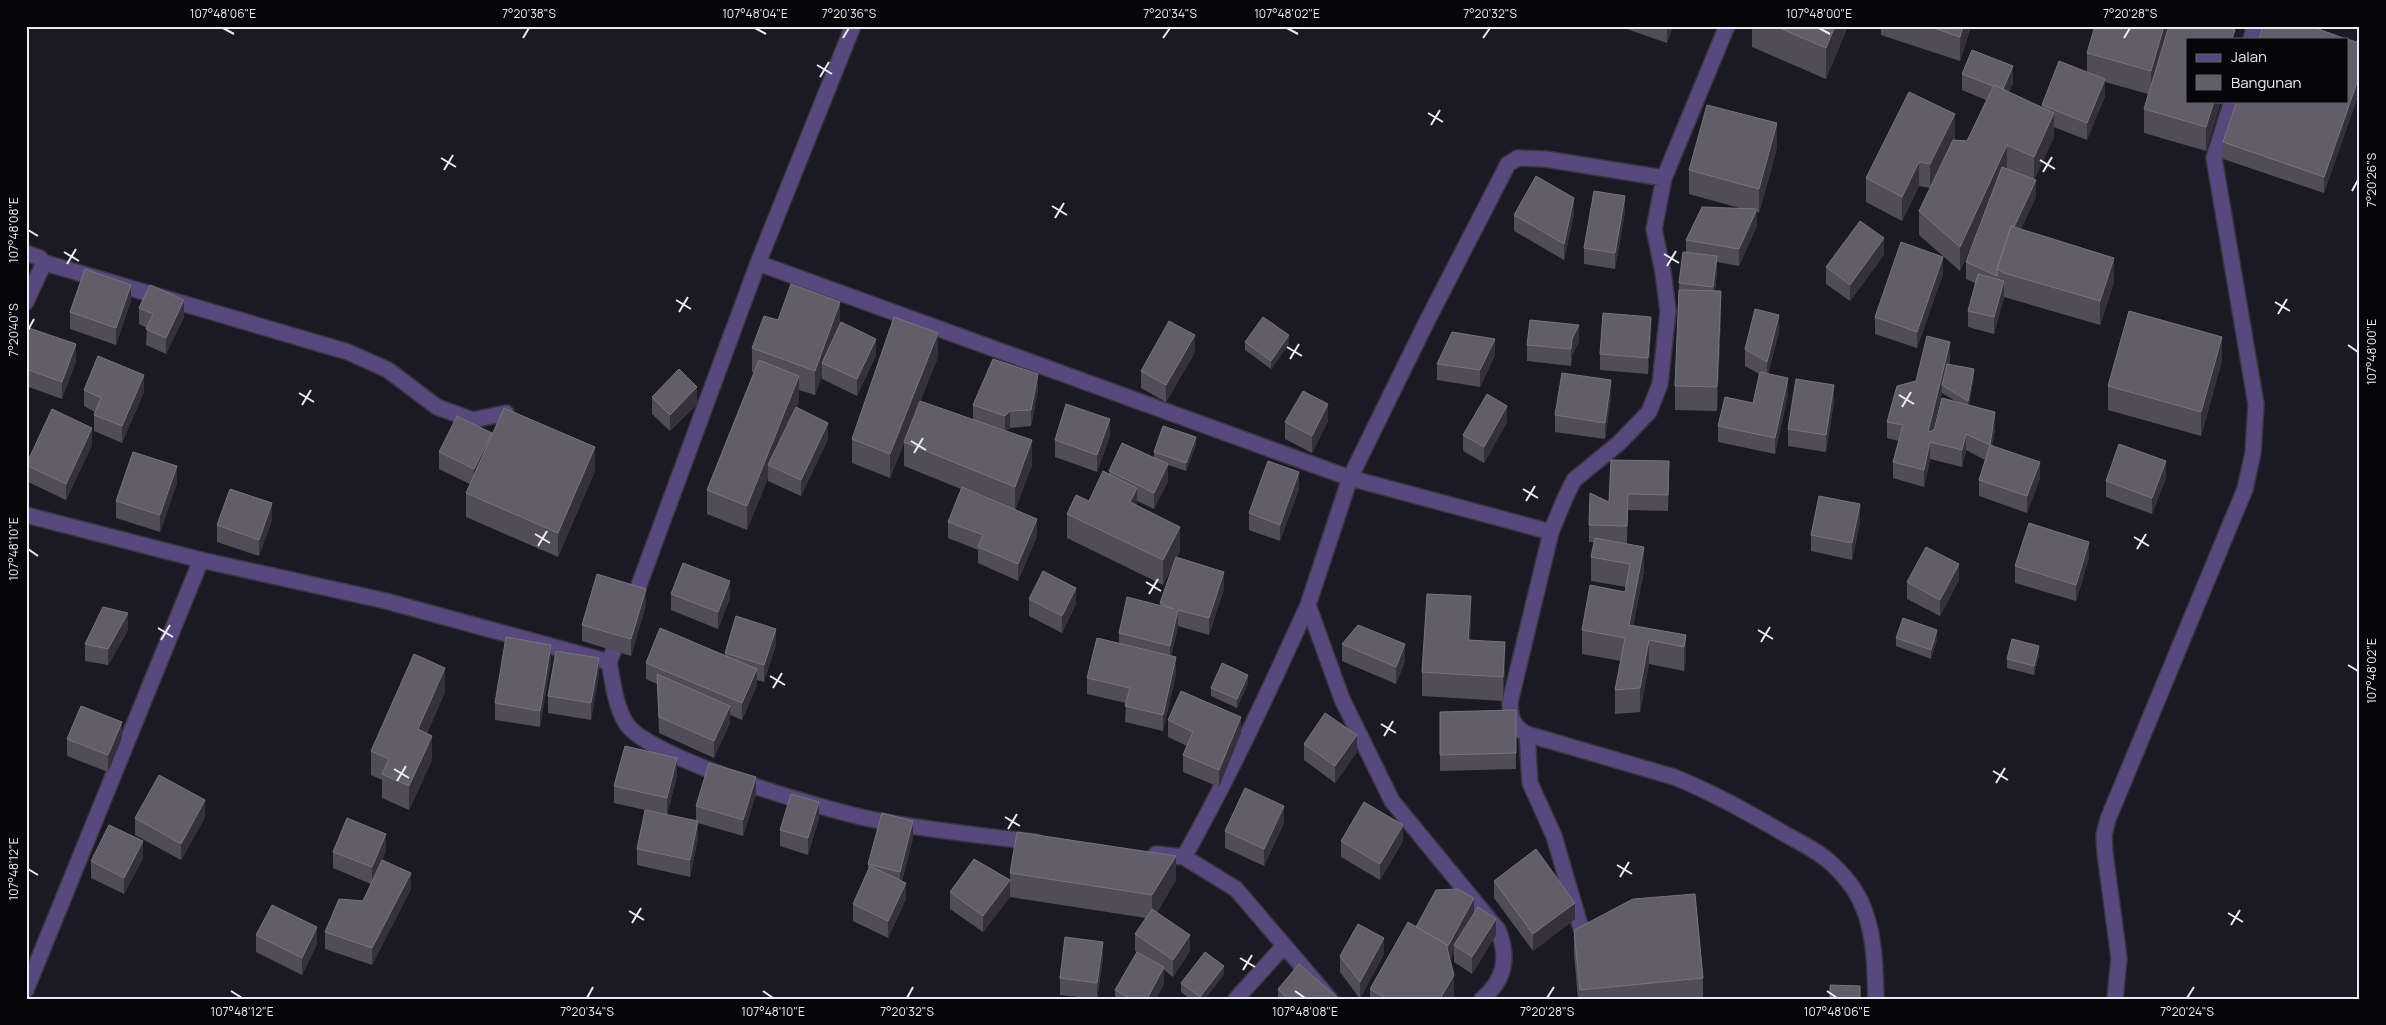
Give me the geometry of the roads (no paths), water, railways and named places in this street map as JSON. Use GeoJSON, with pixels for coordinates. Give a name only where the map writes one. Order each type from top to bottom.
{"type":"FeatureCollection","features":[{"type":"Feature","properties":{"kind":"street"},"geometry":{"type":"LineString","coordinates":[[853,26],[758,262],[609,662],[615,695],[627,724],[645,738],[684,761],[811,803],[873,820],[955,833],[1054,844]]}},
{"type":"Feature","properties":{"kind":"street"},"geometry":{"type":"LineString","coordinates":[[1727,26],[1664,178],[1654,229],[1663,272],[1668,311],[1660,384],[1649,412],[1619,442],[1574,480],[1551,532],[1510,702],[1510,714],[1515,725],[1527,734],[1685,781],[1757,818],[1832,864],[1852,886],[1865,911],[1873,940],[1876,999]]}},
{"type":"Feature","properties":{"kind":"street"},"geometry":{"type":"LineString","coordinates":[[2251,38],[2255,26]]}},
{"type":"Feature","properties":{"kind":"street"},"geometry":{"type":"LineString","coordinates":[[2114,999],[2119,958],[2105,853],[2104,835],[2108,819],[2245,489],[2253,453],[2256,404],[2214,158],[2232,102]]}},
{"type":"Feature","properties":{"kind":"street"},"geometry":{"type":"LineString","coordinates":[[1184,857],[1220,794],[1308,605],[1350,478],[1426,322],[1508,164],[1518,158],[1545,160],[1664,178]]}},
{"type":"Feature","properties":{"kind":"street"},"geometry":{"type":"LineString","coordinates":[[26,253],[36,256],[42,262],[348,352],[388,370],[437,407],[473,420],[506,413]]}},
{"type":"Feature","properties":{"kind":"street"},"geometry":{"type":"LineString","coordinates":[[26,302],[42,271],[42,262]]}},
{"type":"Feature","properties":{"kind":"street"},"geometry":{"type":"LineString","coordinates":[[758,262],[1350,478],[1551,532]]}},
{"type":"Feature","properties":{"kind":"street"},"geometry":{"type":"LineString","coordinates":[[26,515],[201,560],[386,601],[609,662]]}},
{"type":"Feature","properties":{"kind":"street"},"geometry":{"type":"LineString","coordinates":[[26,990],[201,560]]}},
{"type":"Feature","properties":{"kind":"street"},"geometry":{"type":"LineString","coordinates":[[1308,605],[1342,699],[1392,800],[1498,930],[1504,945],[1504,961],[1496,984],[1482,999]]}},
{"type":"Feature","properties":{"kind":"street"},"geometry":{"type":"LineString","coordinates":[[1527,734],[1530,783],[1554,836],[1580,925]]}},
{"type":"Feature","properties":{"kind":"street"},"geometry":{"type":"LineString","coordinates":[[1142,853],[1184,857],[1236,889],[1330,999]]}},
{"type":"Feature","properties":{"kind":"street"},"geometry":{"type":"LineString","coordinates":[[1236,999],[1284,946]]}}]}
